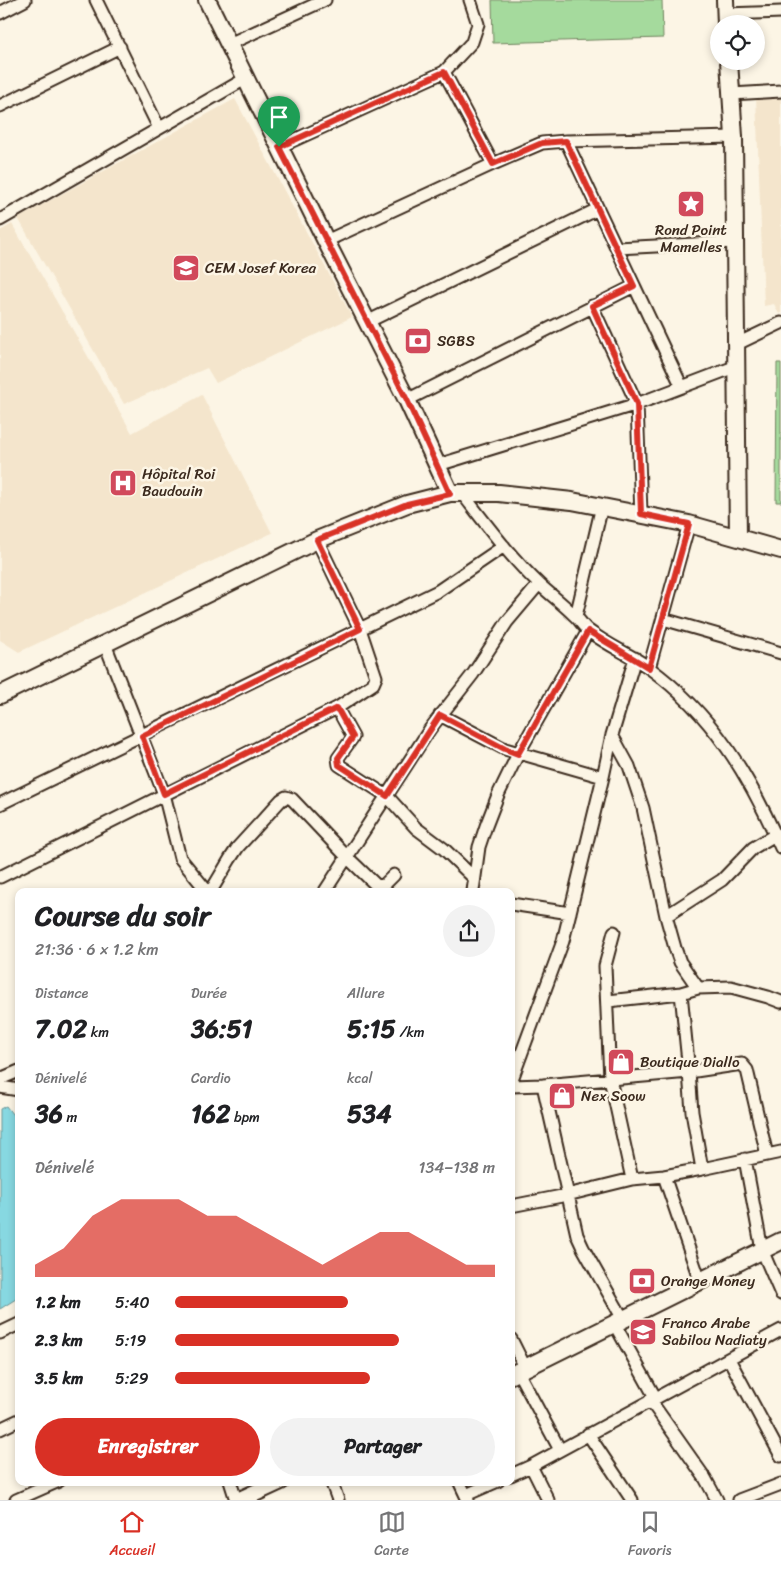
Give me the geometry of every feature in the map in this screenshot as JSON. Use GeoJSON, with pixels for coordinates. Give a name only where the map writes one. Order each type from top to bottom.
{"type":"FeatureCollection","features":[{"type":"Feature","properties":{"kind":"street"},"geometry":{"type":"LineString","coordinates":[[0,13],[13,3],[25,0]]}},
{"type":"Feature","properties":{"kind":"street"},"geometry":{"type":"LineString","coordinates":[[96,0],[159,128]]}},
{"type":"Feature","properties":{"kind":"street"},"geometry":{"type":"LineString","coordinates":[[206,0],[438,465],[456,493],[539,584],[576,616],[588,631],[649,668],[694,706],[711,724],[740,768],[781,846]]}},
{"type":"Feature","properties":{"kind":"street"},"geometry":{"type":"LineString","coordinates":[[229,44],[326,0]]}},
{"type":"Feature","properties":{"kind":"street"},"geometry":{"type":"LineString","coordinates":[[279,147],[444,72],[472,42],[478,24],[470,0]]}},
{"type":"Feature","properties":{"kind":"street"},"geometry":{"type":"LineString","coordinates":[[725,13],[781,12]]}},
{"type":"Feature","properties":{"kind":"street"},"geometry":{"type":"LineString","coordinates":[[0,106],[120,47]]}},
{"type":"Feature","properties":{"kind":"street"},"geometry":{"type":"LineString","coordinates":[[730,70],[734,137],[738,537]]}},
{"type":"Feature","properties":{"kind":"street"},"geometry":{"type":"LineString","coordinates":[[444,72],[493,164]]}},
{"type":"Feature","properties":{"kind":"street"},"geometry":{"type":"LineString","coordinates":[[0,220],[245,78]]}},
{"type":"Feature","properties":{"kind":"street"},"geometry":{"type":"LineString","coordinates":[[731,94],[781,91]]}},
{"type":"Feature","properties":{"kind":"street"},"geometry":{"type":"LineString","coordinates":[[326,241],[542,143],[734,137]]}},
{"type":"Feature","properties":{"kind":"street"},"geometry":{"type":"LineString","coordinates":[[566,141],[682,387]]}},
{"type":"Feature","properties":{"kind":"street"},"geometry":{"type":"LineString","coordinates":[[367,322],[598,209]]}},
{"type":"Feature","properties":{"kind":"street"},"geometry":{"type":"LineString","coordinates":[[617,248],[734,242]]}},
{"type":"Feature","properties":{"kind":"street"},"geometry":{"type":"LineString","coordinates":[[407,400],[634,286]]}},
{"type":"Feature","properties":{"kind":"street"},"geometry":{"type":"LineString","coordinates":[[592,306],[637,404],[641,514]]}},
{"type":"Feature","properties":{"kind":"street"},"geometry":{"type":"LineString","coordinates":[[737,344],[781,323]]}},
{"type":"Feature","properties":{"kind":"street"},"geometry":{"type":"LineString","coordinates":[[438,465],[637,404],[737,366]]}},
{"type":"Feature","properties":{"kind":"street"},"geometry":{"type":"LineString","coordinates":[[0,695],[317,540],[407,504],[456,493],[535,496],[602,506],[689,524],[781,550]]}},
{"type":"Feature","properties":{"kind":"street"},"geometry":{"type":"LineString","coordinates":[[576,616],[602,506]]}},
{"type":"Feature","properties":{"kind":"street"},"geometry":{"type":"LineString","coordinates":[[649,668],[689,524]]}},
{"type":"Feature","properties":{"kind":"street"},"geometry":{"type":"LineString","coordinates":[[0,877],[337,708],[376,681],[360,629],[317,540]]}},
{"type":"Feature","properties":{"kind":"street"},"geometry":{"type":"LineString","coordinates":[[0,804],[438,591],[504,546]]}},
{"type":"Feature","properties":{"kind":"street"},"geometry":{"type":"LineString","coordinates":[[327,888],[440,715],[473,674],[507,622],[539,584]]}},
{"type":"Feature","properties":{"kind":"street"},"geometry":{"type":"LineString","coordinates":[[663,620],[781,653]]}},
{"type":"Feature","properties":{"kind":"street"},"geometry":{"type":"LineString","coordinates":[[473,888],[480,847],[486,826],[518,754],[588,631]]}},
{"type":"Feature","properties":{"kind":"street"},"geometry":{"type":"LineString","coordinates":[[105,644],[164,794],[180,858],[205,888]]}},
{"type":"Feature","properties":{"kind":"street"},"geometry":{"type":"LineString","coordinates":[[515,1072],[563,942],[604,777],[612,735],[635,658]]}},
{"type":"Feature","properties":{"kind":"street"},"geometry":{"type":"LineString","coordinates":[[337,708],[353,737],[338,758],[339,765],[387,796],[416,828],[444,849],[474,878]]}},
{"type":"Feature","properties":{"kind":"street"},"geometry":{"type":"LineString","coordinates":[[440,715],[518,754],[604,777]]}},
{"type":"Feature","properties":{"kind":"street"},"geometry":{"type":"LineString","coordinates":[[612,735],[629,766],[642,808],[666,916],[680,962],[698,988]]}},
{"type":"Feature","properties":{"kind":"street"},"geometry":{"type":"LineString","coordinates":[[213,888],[238,847],[281,800],[286,797],[292,799],[379,888]]}},
{"type":"Feature","properties":{"kind":"street"},"geometry":{"type":"LineString","coordinates":[[666,916],[722,880],[753,848],[775,835]]}},
{"type":"Feature","properties":{"kind":"street"},"geometry":{"type":"LineString","coordinates":[[381,888],[394,874]]}},
{"type":"Feature","properties":{"kind":"street"},"geometry":{"type":"LineString","coordinates":[[515,905],[570,913]]}},
{"type":"Feature","properties":{"kind":"street"},"geometry":{"type":"LineString","coordinates":[[614,932],[605,966],[610,1079],[632,1179]]}},
{"type":"Feature","properties":{"kind":"street"},"geometry":{"type":"LineString","coordinates":[[608,1001],[681,994],[698,988],[731,987],[781,1002]]}},
{"type":"Feature","properties":{"kind":"street"},"geometry":{"type":"LineString","coordinates":[[681,994],[692,1112],[702,1169]]}},
{"type":"Feature","properties":{"kind":"street"},"geometry":{"type":"LineString","coordinates":[[515,1080],[543,1085],[688,1072],[742,1064],[747,1070],[767,1155]]}},
{"type":"Feature","properties":{"kind":"street"},"geometry":{"type":"LineString","coordinates":[[0,1079],[15,1073]]}},
{"type":"Feature","properties":{"kind":"street"},"geometry":{"type":"LineString","coordinates":[[543,1085],[567,1195],[582,1248],[619,1321],[653,1399],[705,1478],[716,1500]]}},
{"type":"Feature","properties":{"kind":"street"},"geometry":{"type":"LineString","coordinates":[[0,1087],[15,1089]]}},
{"type":"Feature","properties":{"kind":"street"},"geometry":{"type":"LineString","coordinates":[[515,1205],[632,1179],[664,1176],[781,1152]]}},
{"type":"Feature","properties":{"kind":"street"},"geometry":{"type":"LineString","coordinates":[[745,1159],[762,1250],[781,1294]]}},
{"type":"Feature","properties":{"kind":"street"},"geometry":{"type":"LineString","coordinates":[[664,1176],[700,1281]]}},
{"type":"Feature","properties":{"kind":"street"},"geometry":{"type":"LineString","coordinates":[[518,1372],[781,1242]]}},
{"type":"Feature","properties":{"kind":"street"},"geometry":{"type":"LineString","coordinates":[[0,1334],[15,1326]]}},
{"type":"Feature","properties":{"kind":"street"},"geometry":{"type":"LineString","coordinates":[[515,1473],[781,1330]]}},
{"type":"Feature","properties":{"kind":"street"},"geometry":{"type":"LineString","coordinates":[[515,1358],[518,1372],[560,1450]]}},
{"type":"Feature","properties":{"kind":"street"},"geometry":{"type":"LineString","coordinates":[[729,1359],[778,1443],[781,1456]]}},
{"type":"Feature","properties":{"kind":"street"},"geometry":{"type":"LineString","coordinates":[[0,1429],[15,1422]]}},
{"type":"Feature","properties":{"kind":"street"},"geometry":{"type":"LineString","coordinates":[[588,1434],[632,1500]]}},
{"type":"Feature","properties":{"kind":"street"},"geometry":{"type":"LineString","coordinates":[[531,1466],[548,1500]]}},
{"type":"Feature","properties":{"kind":"street"},"geometry":{"type":"LineString","coordinates":[[739,1500],[781,1484]]}},
{"type":"Feature","properties":{"kind":"street"},"geometry":{"type":"LineString","coordinates":[[16,1500],[47,1486]]}},
{"type":"Feature","properties":{"kind":"street"},"geometry":{"type":"LineString","coordinates":[[232,1486],[238,1500],[270,1486]]}},
{"type":"Feature","properties":{"kind":"street"},"geometry":{"type":"LineString","coordinates":[[334,1486],[338,1500]]}},
{"type":"Feature","properties":{"kind":"street"},"geometry":{"type":"LineString","coordinates":[[461,1486],[467,1498],[489,1486]]}},
{"type":"Feature","properties":{"kind":"shaded area"},"geometry":{"type":"Polygon","coordinates":[[[781,95],[781,313],[779,314],[774,304],[764,306],[756,96],[781,95]]]}},
{"type":"Feature","properties":{"kind":"shaded area","name":"CEM Josef Korea"},"geometry":{"type":"Polygon","coordinates":[[[235,99],[352,317],[216,383],[207,368],[124,404],[18,218],[235,99]]]}},
{"type":"Feature","properties":{"kind":"shaded area","name":"Hôpital Roi Baudouin"},"geometry":{"type":"Polygon","coordinates":[[[12,224],[132,433],[202,395],[272,533],[19,652],[0,640],[0,231],[12,224]]]}},
{"type":"Feature","properties":{"kind":"green space"},"geometry":{"type":"Polygon","coordinates":[[[492,0],[662,0],[663,38],[493,43],[492,0]]]}},
{"type":"Feature","properties":{"kind":"green space"},"geometry":{"type":"Polygon","coordinates":[[[777,363],[781,363],[781,502],[776,502],[777,363]]]}},
{"type":"Feature","properties":{"kind":"water"},"geometry":{"type":"Polygon","coordinates":[[[6,1106],[15,1118],[15,1300],[0,1309],[0,1109],[6,1106]]]}},
{"type":"Feature","properties":{"kind":"place","name":"Rond Point Mamelles"},"geometry":{"type":"Point","coordinates":[691,204]}},
{"type":"Feature","properties":{"kind":"place","name":"CEM Josef Korea"},"geometry":{"type":"Point","coordinates":[186,268]}},
{"type":"Feature","properties":{"kind":"place","name":"SGBS"},"geometry":{"type":"Point","coordinates":[418,341]}},
{"type":"Feature","properties":{"kind":"place","name":"Hôpital Roi Baudouin"},"geometry":{"type":"Point","coordinates":[123,483]}},
{"type":"Feature","properties":{"kind":"place","name":"Boutique Diallo"},"geometry":{"type":"Point","coordinates":[621,1062]}},
{"type":"Feature","properties":{"kind":"place","name":"Nex Soow"},"geometry":{"type":"Point","coordinates":[562,1096]}},
{"type":"Feature","properties":{"kind":"place","name":"Orange Money"},"geometry":{"type":"Point","coordinates":[642,1281]}},
{"type":"Feature","properties":{"kind":"place","name":"Franco Arabe Sabilou Nadiaty"},"geometry":{"type":"Point","coordinates":[643,1332]}},
{"type":"Feature","properties":{"kind":"route"},"geometry":{"type":"LineString","coordinates":[[444,72],[493,164],[542,143],[566,141],[634,286],[592,306],[637,404],[641,514],[689,524],[649,668],[588,631],[518,754],[440,715],[387,796],[339,765],[338,758],[353,737],[337,708],[164,794],[142,736],[360,629],[317,540],[407,504],[450,494],[407,400],[279,147],[444,72]]}}]}
